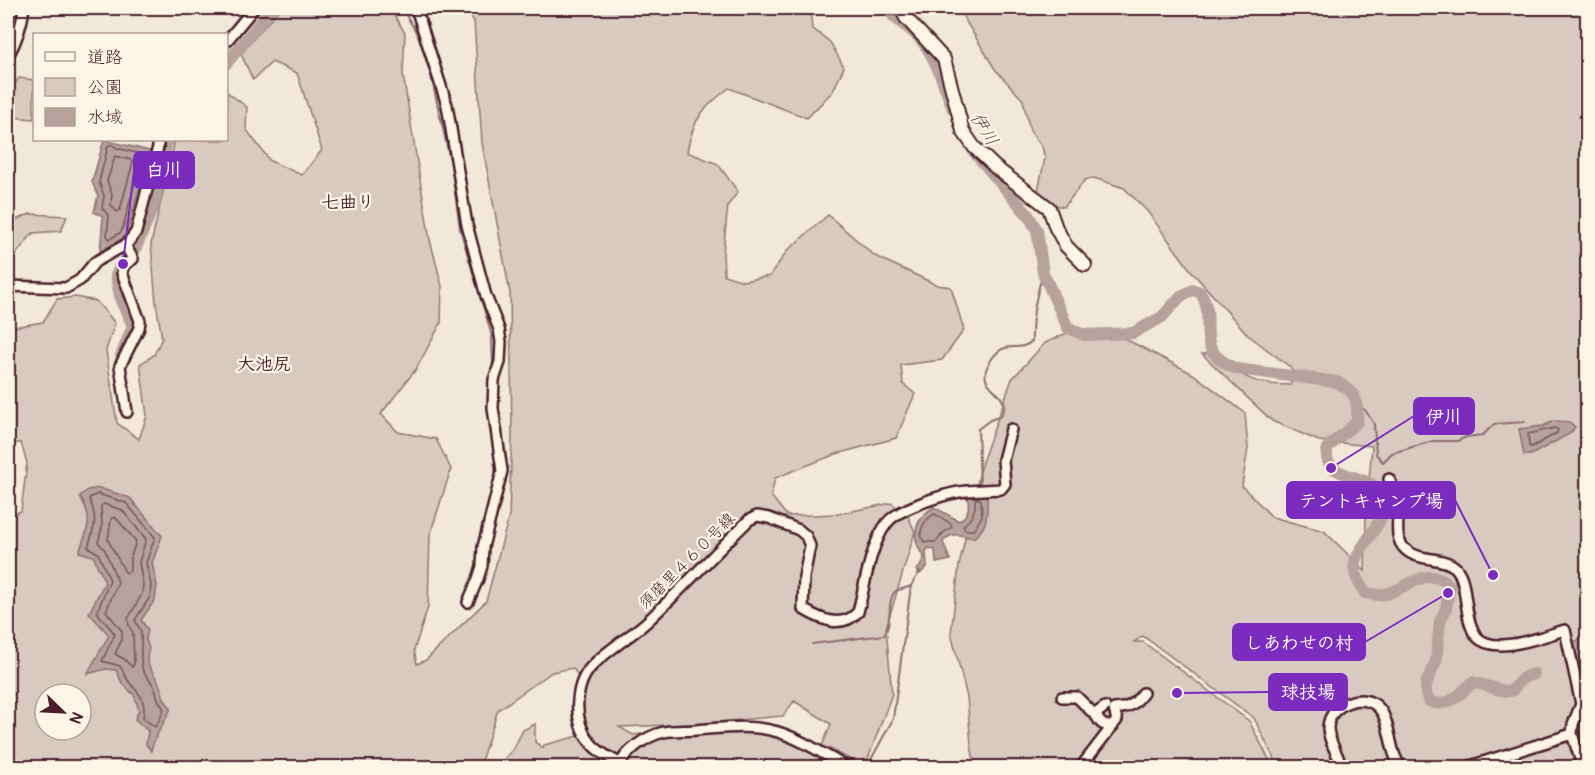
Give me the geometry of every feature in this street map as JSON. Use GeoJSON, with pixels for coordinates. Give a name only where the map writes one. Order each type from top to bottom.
{"type":"FeatureCollection","features":[{"type":"Feature","properties":{"kind":"main road"},"geometry":{"type":"LineString","coordinates":[[901,8],[906,18],[944,59],[963,131],[974,147],[996,168],[1049,208],[1066,246],[1086,265]]}},
{"type":"Feature","properties":{"kind":"street"},"geometry":{"type":"LineString","coordinates":[[8,56],[15,44],[24,8]]}},
{"type":"Feature","properties":{"kind":"street"},"geometry":{"type":"LineString","coordinates":[[228,40],[254,8]]}},
{"type":"Feature","properties":{"kind":"street"},"geometry":{"type":"LineString","coordinates":[[417,8],[447,105],[466,225],[486,296],[499,329],[501,342],[500,362],[494,380],[493,408],[502,471],[483,547],[482,566],[468,602]]}},
{"type":"Feature","properties":{"kind":"street"},"geometry":{"type":"LineString","coordinates":[[8,286],[66,288],[80,280],[95,262],[125,245],[135,232],[158,141]]}},
{"type":"Feature","properties":{"kind":"street"},"geometry":{"type":"LineString","coordinates":[[125,245],[133,259],[124,265],[122,273],[140,321],[139,328],[120,366],[128,412]]}},
{"type":"Feature","properties":{"kind":"street","name":"須磨里４６０号線"},"geometry":{"type":"LineString","coordinates":[[618,765],[591,744],[581,726],[578,694],[583,678],[596,662],[652,617],[749,520],[756,516],[769,519],[799,530],[806,536],[810,546],[804,577],[803,609],[815,616],[842,623],[851,619],[858,612],[875,549],[888,521],[898,514],[948,494],[1001,489],[1005,484],[1003,460],[1011,429]]}},
{"type":"Feature","properties":{"kind":"street"},"geometry":{"type":"LineString","coordinates":[[1389,479],[1398,497],[1400,541],[1405,550],[1427,559],[1445,561],[1455,567],[1463,579],[1469,623],[1478,638],[1489,644],[1507,646],[1565,630],[1581,704],[1573,724],[1572,734],[1584,768]]}},
{"type":"Feature","properties":{"kind":"street"},"geometry":{"type":"LineString","coordinates":[[1097,717],[1098,712],[1110,708],[1128,708],[1134,705],[1143,693]]}},
{"type":"Feature","properties":{"kind":"street"},"geometry":{"type":"LineString","coordinates":[[1062,698],[1077,697],[1100,723],[1113,726]]}},
{"type":"Feature","properties":{"kind":"street"},"geometry":{"type":"LineString","coordinates":[[1342,768],[1329,736],[1328,726],[1333,713],[1343,704],[1362,700],[1380,708],[1385,716],[1394,754],[1402,768]]}},
{"type":"Feature","properties":{"kind":"street"},"geometry":{"type":"LineString","coordinates":[[1080,768],[1117,720],[1110,708]]}},
{"type":"Feature","properties":{"kind":"street"},"geometry":{"type":"LineString","coordinates":[[618,765],[637,745],[664,732],[741,727],[779,732],[799,740],[848,768]]}},
{"type":"Feature","properties":{"kind":"street"},"geometry":{"type":"LineString","coordinates":[[1464,768],[1572,734]]}},
{"type":"Feature","properties":{"kind":"green space"},"geometry":{"type":"Polygon","coordinates":[[[280,8],[390,8],[405,33],[403,74],[430,240],[442,286],[441,323],[416,369],[381,414],[398,432],[436,439],[451,469],[430,535],[428,607],[414,650],[417,664],[426,660],[486,601],[509,516],[512,436],[510,293],[482,143],[474,21],[464,8],[810,8],[812,28],[830,42],[844,67],[833,91],[807,118],[729,88],[700,115],[692,130],[687,152],[718,164],[738,192],[728,205],[723,253],[724,275],[743,281],[770,276],[787,251],[828,215],[875,256],[937,285],[951,287],[964,330],[942,360],[901,365],[903,384],[915,394],[896,438],[836,454],[775,478],[771,496],[787,516],[838,514],[891,503],[907,514],[915,532],[886,628],[892,694],[865,767],[828,748],[861,767],[502,767],[501,763],[514,748],[523,730],[535,724],[535,742],[543,748],[544,745],[590,733],[583,704],[585,687],[573,668],[552,672],[498,710],[479,767],[8,767],[8,516],[21,511],[27,463],[21,443],[8,443],[8,328],[43,322],[57,299],[75,297],[96,301],[115,323],[106,350],[117,423],[139,439],[147,416],[140,364],[154,355],[162,338],[156,303],[151,244],[175,141],[228,141],[228,93],[247,107],[246,129],[270,161],[302,175],[322,150],[297,73],[272,62],[253,80],[241,54],[280,8]],[[794,701],[783,716],[697,724],[619,727],[633,735],[748,722],[777,725],[822,746],[831,724],[794,701]]]}},
{"type":"Feature","properties":{"kind":"green space"},"geometry":{"type":"Polygon","coordinates":[[[960,8],[1587,8],[1587,767],[1278,767],[1254,718],[1143,636],[1134,642],[1143,642],[1249,721],[1273,767],[975,767],[967,697],[951,633],[959,566],[982,462],[1012,379],[1045,343],[1078,328],[1116,334],[1193,374],[1245,413],[1248,448],[1242,486],[1272,517],[1324,531],[1365,571],[1366,514],[1372,446],[1319,441],[1272,421],[1202,354],[1212,353],[1239,373],[1255,381],[1290,385],[1295,376],[1290,367],[1248,335],[1192,272],[1147,211],[1124,188],[1094,178],[1085,180],[1064,207],[1054,205],[1038,191],[1045,158],[1042,147],[1030,131],[1023,100],[995,69],[960,8]]]}},
{"type":"Feature","properties":{"kind":"green space"},"geometry":{"type":"Polygon","coordinates":[[[19,78],[33,80],[33,119],[9,117],[13,86],[19,78]]]}},
{"type":"Feature","properties":{"kind":"green space"},"geometry":{"type":"Polygon","coordinates":[[[30,214],[67,216],[61,231],[33,233],[8,264],[8,223],[30,214]]]}},
{"type":"Feature","properties":{"kind":"water"},"geometry":{"type":"Polygon","coordinates":[[[104,141],[150,151],[126,236],[100,252],[103,216],[94,212],[98,196],[92,182],[104,141]]]}},
{"type":"Feature","properties":{"kind":"water"},"geometry":{"type":"Polygon","coordinates":[[[1554,421],[1569,422],[1575,427],[1571,433],[1531,455],[1524,455],[1519,429],[1543,426],[1554,421]]]}},
{"type":"Feature","properties":{"kind":"water"},"geometry":{"type":"Polygon","coordinates":[[[99,488],[130,498],[162,536],[152,563],[157,585],[155,600],[141,620],[148,630],[146,639],[149,649],[148,664],[158,681],[164,699],[171,708],[151,751],[146,744],[148,731],[135,719],[139,710],[134,695],[122,683],[116,670],[106,669],[87,674],[109,635],[89,613],[105,582],[93,556],[79,552],[88,524],[87,512],[80,496],[88,490],[99,488]]]}},
{"type":"Feature","properties":{"kind":"water"},"geometry":{"type":"Polygon","coordinates":[[[987,491],[985,523],[978,534],[973,538],[956,535],[946,539],[943,542],[950,560],[936,563],[935,550],[928,548],[927,567],[920,574],[916,570],[920,567],[924,557],[917,543],[916,529],[922,517],[934,507],[959,521],[967,512],[969,505],[967,493],[987,491]]]}},
{"type":"Feature","properties":{"kind":"water"},"geometry":{"type":"Polygon","coordinates":[[[1587,635],[1587,677],[1579,679],[1571,644],[1587,635]]]}},
{"type":"Feature","properties":{"kind":"waterway"},"geometry":{"type":"LineString","coordinates":[[228,62],[272,8]]}},
{"type":"Feature","properties":{"kind":"waterway"},"geometry":{"type":"LineString","coordinates":[[402,8],[419,37],[431,76],[451,164],[460,229],[492,336],[493,370]]}},
{"type":"Feature","properties":{"kind":"waterway","name":"伊川"},"geometry":{"type":"LineString","coordinates":[[887,8],[927,47],[940,73],[953,109]]}},
{"type":"Feature","properties":{"kind":"waterway"},"geometry":{"type":"LineString","coordinates":[[121,356],[133,326],[121,301],[116,276],[120,266],[136,248],[154,205],[167,141]]}},
{"type":"Feature","properties":{"kind":"waterway","name":"伊川"},"geometry":{"type":"LineString","coordinates":[[974,152],[1028,215],[1037,230],[1043,273],[1068,328],[1084,335],[1133,333],[1162,317],[1181,296],[1193,290],[1200,292],[1205,303],[1209,343],[1213,353],[1222,361],[1237,369],[1337,382],[1349,390],[1355,398],[1357,422],[1328,447],[1327,458],[1331,466],[1339,471],[1378,489],[1383,497],[1384,505],[1383,514],[1362,547],[1355,563],[1359,582],[1365,593],[1379,595],[1424,578],[1442,579],[1450,586],[1446,609],[1440,621],[1436,661],[1426,684],[1429,701],[1441,704],[1447,702],[1458,696],[1473,682],[1511,691],[1522,679],[1534,674]]}},
{"type":"Feature","properties":{"kind":"waterway"},"geometry":{"type":"LineString","coordinates":[[980,486],[978,429],[990,420],[1001,416],[1005,405],[987,382],[986,370],[991,360],[1001,350],[1023,346],[1032,341],[1034,307],[1043,273]]}},
{"type":"Feature","properties":{"kind":"waterway"},"geometry":{"type":"LineString","coordinates":[[1358,406],[1365,410],[1374,424],[1376,454],[1383,462],[1392,453],[1433,441],[1457,441],[1466,437],[1483,435],[1494,424],[1525,422]]}},
{"type":"Feature","properties":{"kind":"waterway"},"geometry":{"type":"LineString","coordinates":[[495,481],[496,459]]}},
{"type":"Feature","properties":{"kind":"waterway"},"geometry":{"type":"LineString","coordinates":[[812,644],[884,635],[887,630],[893,594],[911,586],[920,571]]}},
{"type":"Feature","properties":{"kind":"waterway"},"geometry":{"type":"LineString","coordinates":[[867,767],[893,719],[911,586]]}},
{"type":"Feature","properties":{"kind":"place","name":"白川"},"geometry":{"type":"Point","coordinates":[123,264]}},
{"type":"Feature","properties":{"kind":"place","name":"伊川"},"geometry":{"type":"Point","coordinates":[1331,468]}},
{"type":"Feature","properties":{"kind":"place","name":"テントキャンプ場"},"geometry":{"type":"Point","coordinates":[1493,575]}},
{"type":"Feature","properties":{"kind":"place","name":"しあわせの村"},"geometry":{"type":"Point","coordinates":[1448,593]}},
{"type":"Feature","properties":{"kind":"place","name":"球技場"},"geometry":{"type":"Point","coordinates":[1177,693]}},
{"type":"Feature","properties":{"kind":"district","name":"七曲り"},"geometry":{"type":"Point","coordinates":[348,202]}},
{"type":"Feature","properties":{"kind":"district","name":"大池尻"},"geometry":{"type":"Point","coordinates":[264,364]}}]}
